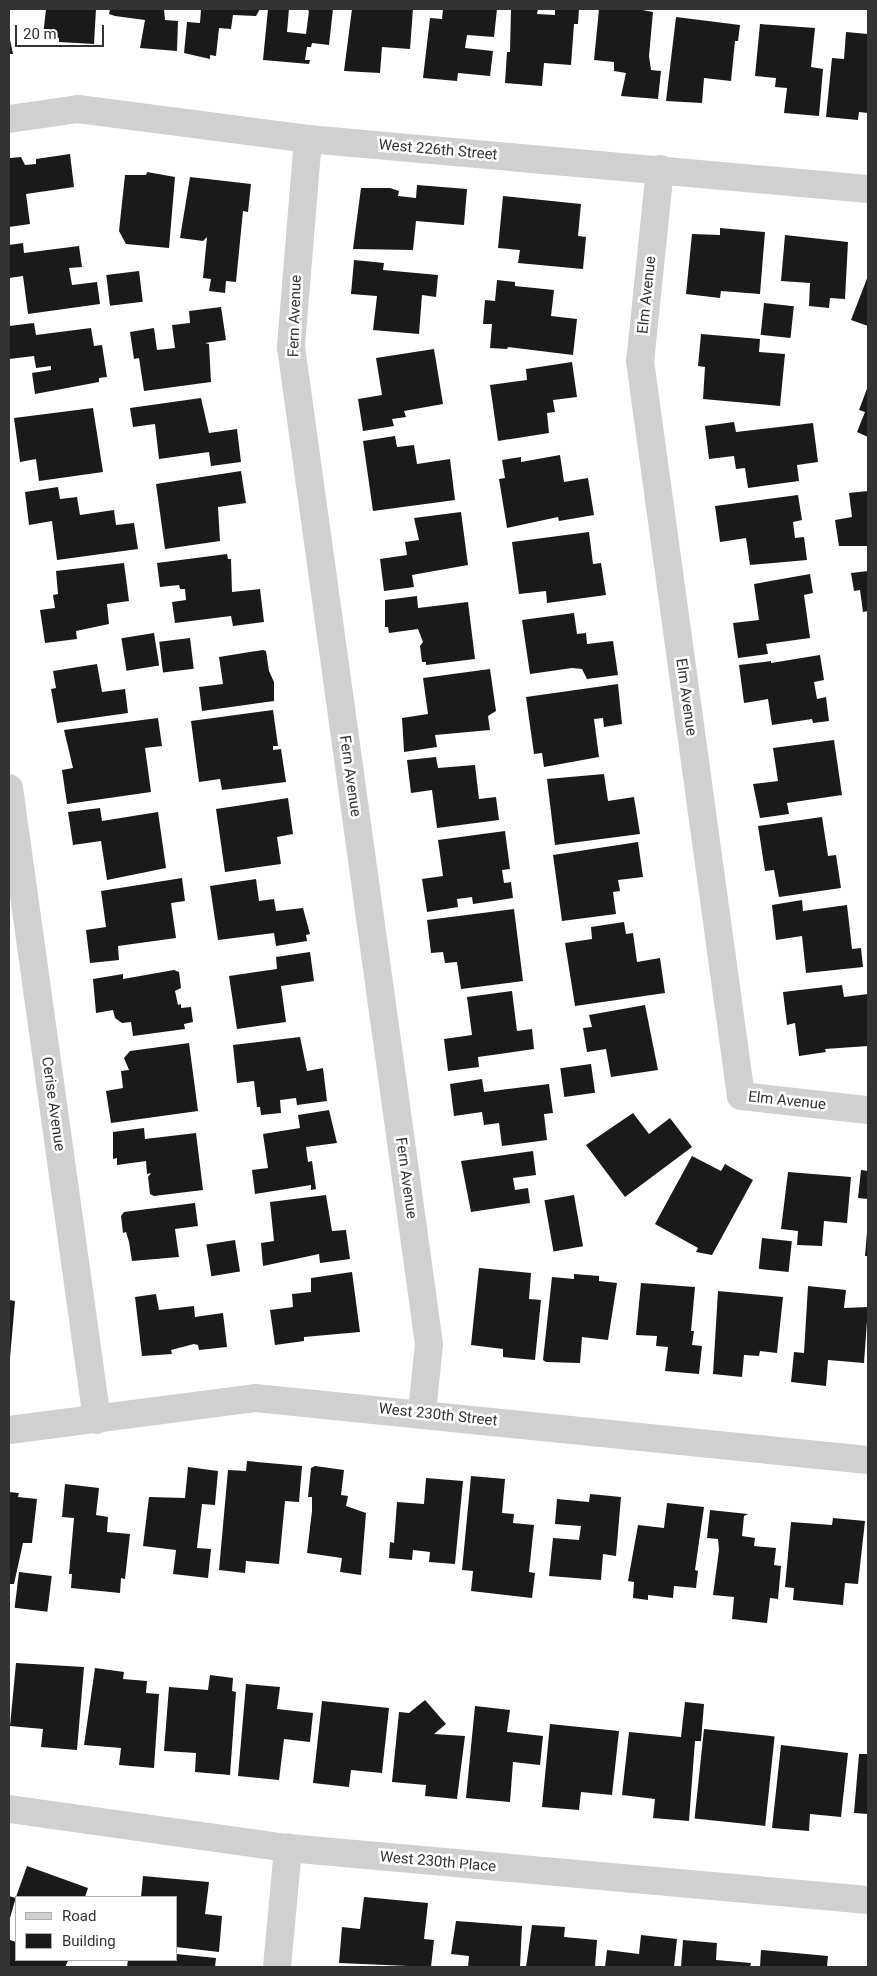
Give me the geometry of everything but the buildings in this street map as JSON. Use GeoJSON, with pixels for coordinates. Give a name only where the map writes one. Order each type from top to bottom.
{"type":"FeatureCollection","features":[{"type":"Feature","properties":{"kind":"street","name":"West 226th Street"},"geometry":{"type":"LineString","coordinates":[[9,119],[78,109],[308,139],[868,189]]}},
{"type":"Feature","properties":{"kind":"street","name":"Fern Avenue"},"geometry":{"type":"LineString","coordinates":[[308,139],[291,346],[429,1344],[422,1413]]}},
{"type":"Feature","properties":{"kind":"street","name":"Elm Avenue"},"geometry":{"type":"LineString","coordinates":[[660,169],[640,361],[741,1096],[868,1110]]}},
{"type":"Feature","properties":{"kind":"street","name":"Cerise Avenue"},"geometry":{"type":"LineString","coordinates":[[9,788],[96,1420]]}},
{"type":"Feature","properties":{"kind":"street","name":"West 230th Street"},"geometry":{"type":"LineString","coordinates":[[9,1430],[255,1398],[422,1413],[868,1460]]}},
{"type":"Feature","properties":{"kind":"street","name":"West 230th Place"},"geometry":{"type":"LineString","coordinates":[[9,1809],[288,1848],[868,1900]]}},
{"type":"Feature","properties":{"kind":"street"},"geometry":{"type":"LineString","coordinates":[[277,1967],[288,1848]]}}]}
